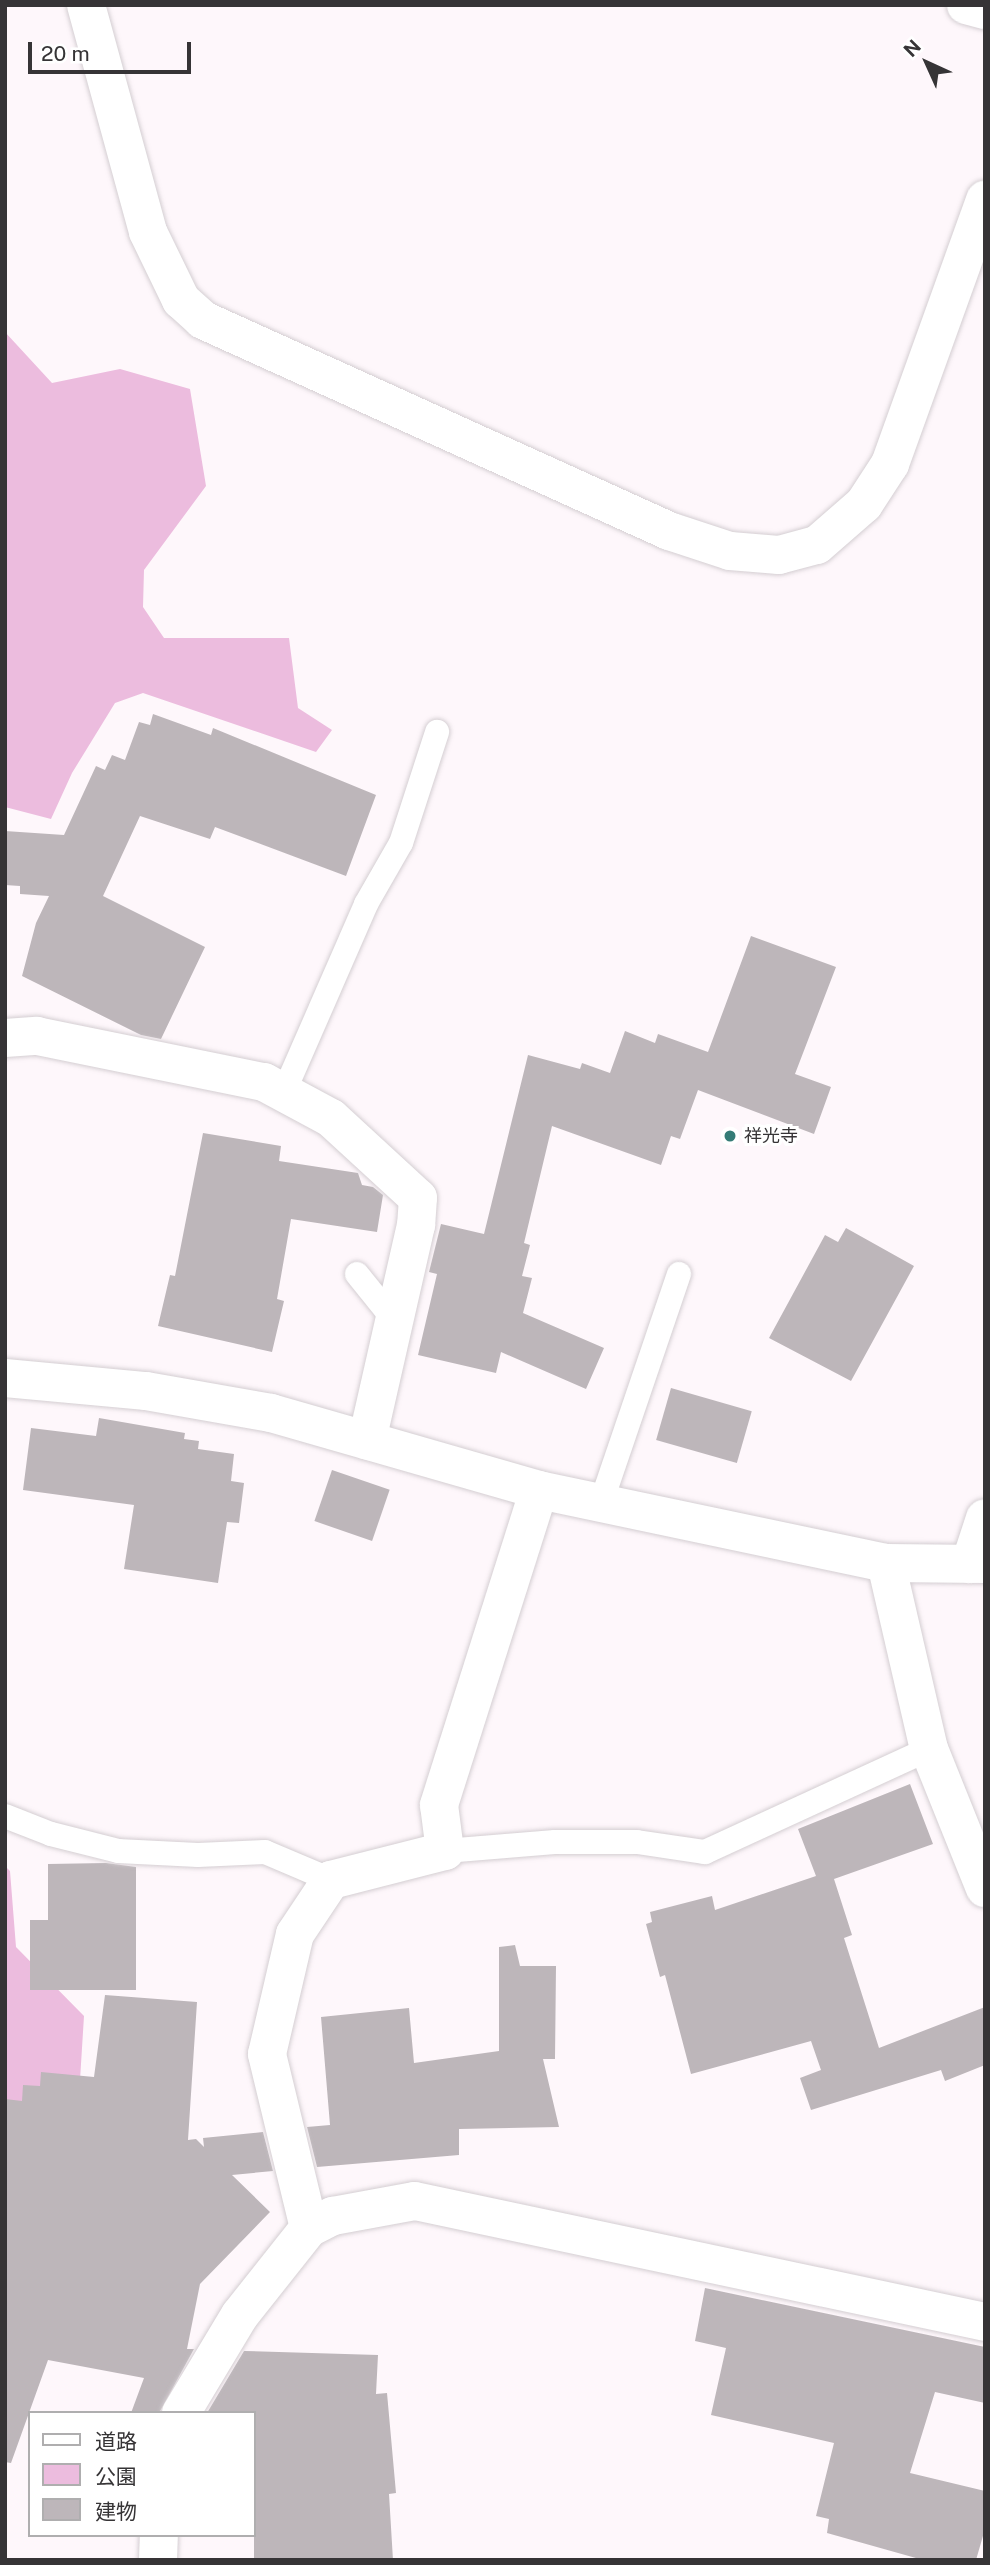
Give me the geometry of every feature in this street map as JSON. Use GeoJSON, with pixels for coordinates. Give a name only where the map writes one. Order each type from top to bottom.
{"type":"FeatureCollection","features":[{"type":"Feature","properties":{"kind":"street"},"geometry":{"type":"LineString","coordinates":[[86,5],[148,232],[181,300],[203,320],[669,531],[730,551],[779,555],[817,545],[864,504],[890,464],[985,200]]}},
{"type":"Feature","properties":{"kind":"street"},"geometry":{"type":"LineString","coordinates":[[966,5],[985,10]]}},
{"type":"Feature","properties":{"kind":"street"},"geometry":{"type":"LineString","coordinates":[[5,1038],[37,1035],[264,1082],[331,1118],[418,1198],[367,1441]]}},
{"type":"Feature","properties":{"kind":"street"},"geometry":{"type":"LineString","coordinates":[[5,1378],[146,1391],[271,1413],[539,1490],[886,1563],[977,1564],[985,1518]]}},
{"type":"Feature","properties":{"kind":"street"},"geometry":{"type":"LineString","coordinates":[[309,2228],[267,2054],[295,1934],[331,1880],[445,1851],[439,1805],[539,1490]]}},
{"type":"Feature","properties":{"kind":"street"},"geometry":{"type":"LineString","coordinates":[[886,1563],[929,1749],[977,1849],[985,1888]]}},
{"type":"Feature","properties":{"kind":"street"},"geometry":{"type":"LineString","coordinates":[[182,2411],[240,2315],[309,2228],[333,2216],[415,2201],[985,2322]]}},
{"type":"Feature","properties":{"kind":"street"},"geometry":{"type":"LineString","coordinates":[[158,2560],[159,2537]]}},
{"type":"Feature","properties":{"kind":"lane"},"geometry":{"type":"LineString","coordinates":[[284,1092],[366,904],[401,844],[437,732]]}},
{"type":"Feature","properties":{"kind":"lane"},"geometry":{"type":"LineString","coordinates":[[357,1274],[394,1320]]}},
{"type":"Feature","properties":{"kind":"lane"},"geometry":{"type":"LineString","coordinates":[[601,1503],[678,1274]]}},
{"type":"Feature","properties":{"kind":"lane"},"geometry":{"type":"LineString","coordinates":[[445,1851],[555,1842],[637,1842],[705,1852],[929,1749]]}},
{"type":"Feature","properties":{"kind":"lane"},"geometry":{"type":"LineString","coordinates":[[5,1816],[51,1834],[118,1851],[198,1855],[265,1852],[331,1880]]}},
{"type":"Feature","properties":{"kind":"green space"},"geometry":{"type":"Polygon","coordinates":[[[5,332],[52,383],[120,369],[190,389],[206,486],[144,570],[143,607],[164,638],[289,638],[298,708],[332,730],[316,752],[143,693],[115,703],[72,773],[51,819],[5,807],[5,332]]]}},
{"type":"Feature","properties":{"kind":"green space"},"geometry":{"type":"Polygon","coordinates":[[[5,1866],[10,1871],[16,1947],[84,2016],[80,2080],[5,2332],[5,1866]]]}},
{"type":"Feature","properties":{"kind":"building"},"geometry":{"type":"Polygon","coordinates":[[[153,714],[211,735],[213,728],[376,795],[346,876],[215,827],[210,839],[140,816],[103,896],[205,947],[161,1039],[141,1035],[22,976],[36,923],[49,896],[20,894],[20,886],[5,885],[5,831],[64,835],[96,766],[105,770],[112,755],[125,760],[139,722],[150,725],[153,714]]]}},
{"type":"Feature","properties":{"kind":"building"},"geometry":{"type":"Polygon","coordinates":[[[751,936],[836,967],[795,1074],[831,1087],[814,1134],[698,1090],[680,1139],[671,1136],[661,1165],[552,1126],[524,1243],[530,1245],[522,1276],[532,1278],[523,1313],[604,1348],[586,1389],[501,1352],[496,1373],[418,1355],[437,1274],[429,1272],[441,1224],[484,1234],[528,1055],[580,1069],[582,1063],[610,1073],[625,1031],[655,1043],[658,1034],[708,1052],[751,936]]]}},
{"type":"Feature","properties":{"kind":"building"},"geometry":{"type":"Polygon","coordinates":[[[203,1133],[281,1146],[279,1161],[358,1173],[362,1185],[373,1187],[383,1195],[377,1232],[291,1219],[277,1299],[284,1301],[272,1352],[158,1326],[170,1275],[175,1276],[203,1133]]]}},
{"type":"Feature","properties":{"kind":"building"},"geometry":{"type":"Polygon","coordinates":[[[846,1228],[914,1266],[851,1381],[769,1338],[825,1235],[838,1242],[846,1228]]]}},
{"type":"Feature","properties":{"kind":"building"},"geometry":{"type":"Polygon","coordinates":[[[671,1388],[752,1411],[737,1463],[656,1440],[671,1388]]]}},
{"type":"Feature","properties":{"kind":"building"},"geometry":{"type":"Polygon","coordinates":[[[99,1418],[185,1433],[184,1439],[199,1441],[198,1449],[234,1454],[231,1481],[244,1483],[239,1523],[227,1522],[218,1583],[124,1569],[134,1505],[23,1490],[31,1428],[96,1436],[99,1418]]]}},
{"type":"Feature","properties":{"kind":"building"},"geometry":{"type":"Polygon","coordinates":[[[332,1470],[390,1490],[372,1541],[314,1521],[332,1470]]]}},
{"type":"Feature","properties":{"kind":"building"},"geometry":{"type":"Polygon","coordinates":[[[910,1784],[933,1844],[834,1879],[852,1935],[844,1938],[879,2048],[985,2007],[985,2065],[945,2081],[941,2070],[811,2110],[800,2078],[821,2070],[811,2041],[691,2074],[665,1975],[660,1977],[646,1924],[652,1922],[650,1912],[712,1896],[715,1910],[816,1876],[798,1829],[910,1784]]]}},
{"type":"Feature","properties":{"kind":"building"},"geometry":{"type":"Polygon","coordinates":[[[106,1863],[136,1867],[136,1990],[30,1990],[30,1920],[48,1920],[48,1864],[106,1863]]]}},
{"type":"Feature","properties":{"kind":"building"},"geometry":{"type":"Polygon","coordinates":[[[515,1945],[520,1966],[556,1966],[555,2059],[543,2059],[559,2127],[459,2129],[459,2155],[317,2167],[307,2127],[330,2125],[321,2017],[409,2008],[414,2063],[499,2051],[499,1947],[515,1945]]]}},
{"type":"Feature","properties":{"kind":"building"},"geometry":{"type":"Polygon","coordinates":[[[105,1995],[197,2002],[188,2140],[196,2139],[204,2147],[203,2138],[263,2132],[273,2171],[232,2175],[270,2212],[200,2284],[187,2349],[194,2349],[160,2411],[132,2411],[144,2378],[48,2360],[11,2463],[5,2462],[5,2099],[22,2101],[23,2085],[40,2086],[41,2072],[94,2077],[105,1995]]]}},
{"type":"Feature","properties":{"kind":"building"},"geometry":{"type":"Polygon","coordinates":[[[705,2288],[985,2347],[985,2403],[935,2392],[910,2473],[985,2491],[985,2529],[976,2560],[923,2560],[827,2533],[829,2519],[816,2516],[834,2443],[711,2415],[726,2348],[695,2341],[705,2288]]]}},
{"type":"Feature","properties":{"kind":"building"},"geometry":{"type":"Polygon","coordinates":[[[244,2351],[378,2355],[376,2394],[387,2393],[396,2493],[389,2494],[393,2560],[254,2560],[256,2411],[208,2411],[244,2351]]]}},
{"type":"Feature","properties":{"kind":"place","name":"祥光寺"},"geometry":{"type":"Point","coordinates":[730,1136]}}]}
